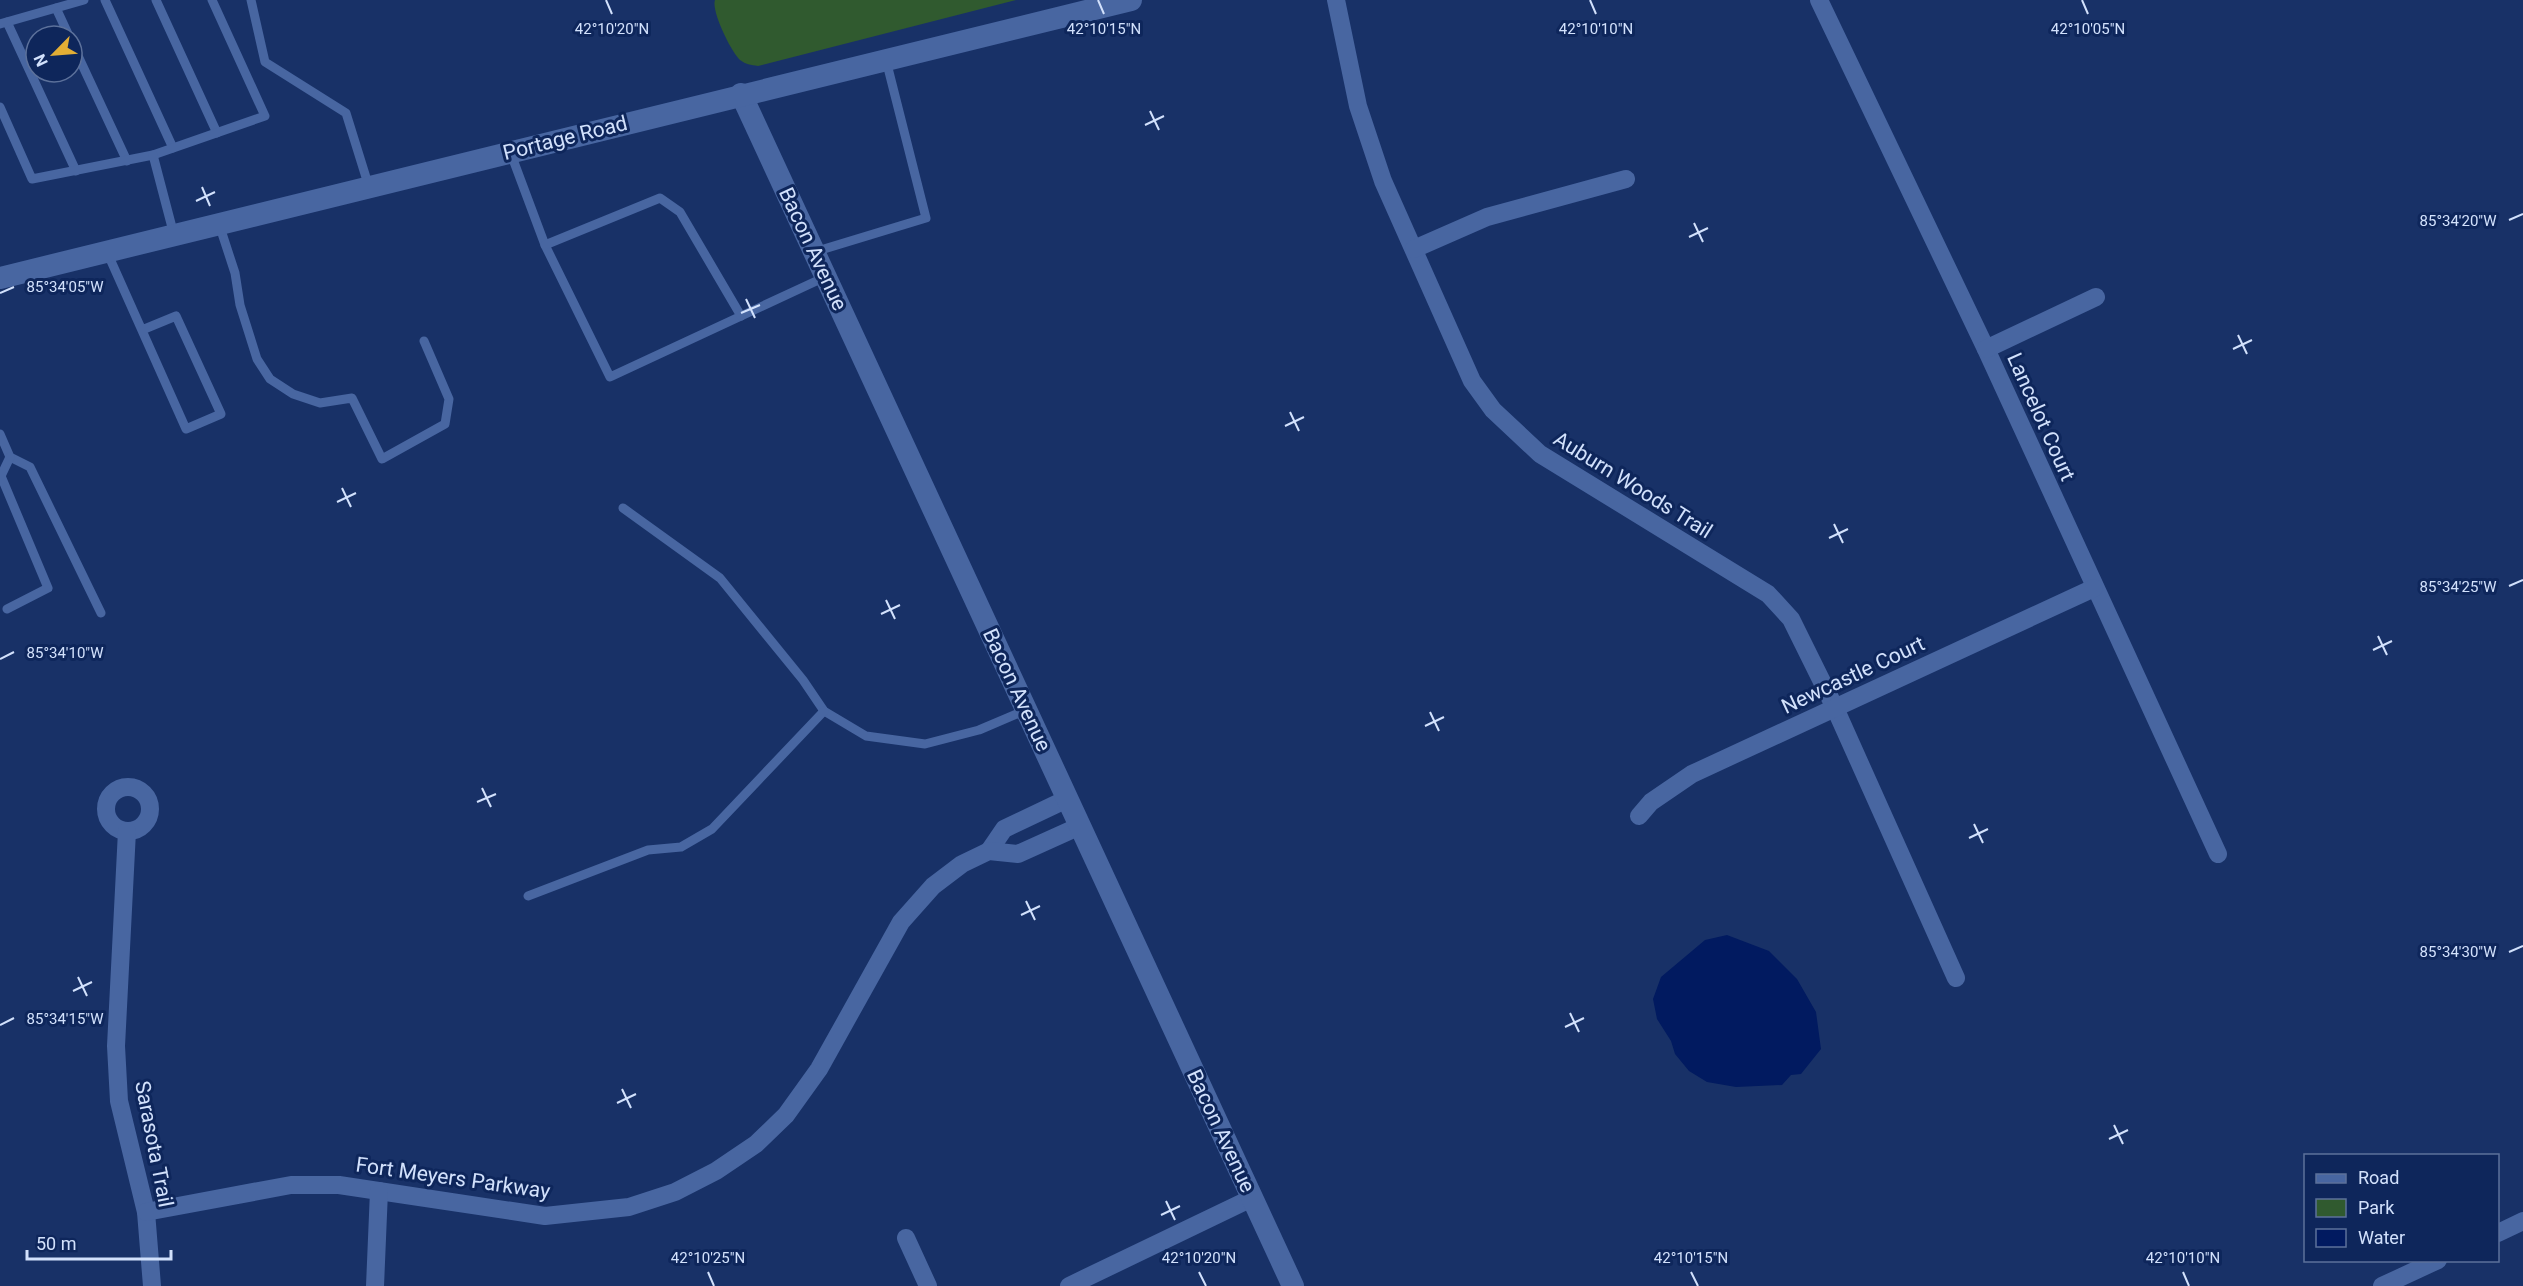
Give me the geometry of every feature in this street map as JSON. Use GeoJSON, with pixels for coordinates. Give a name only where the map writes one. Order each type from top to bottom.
{"type":"FeatureCollection","features":[{"type":"Feature","properties":{"kind":"street","name":"Portage Road"},"geometry":{"type":"LineString","coordinates":[[0,278],[741,94],[1131,0]]}},
{"type":"Feature","properties":{"kind":"street","name":"Auburn Woods Trail"},"geometry":{"type":"LineString","coordinates":[[1336,0],[1358,106],[1383,181],[1473,381],[1493,410],[1540,454],[1768,594],[1791,619],[1835,708],[1956,978]]}},
{"type":"Feature","properties":{"kind":"street","name":"Lancelot Court"},"geometry":{"type":"LineString","coordinates":[[1819,0],[1986,349],[2218,854]]}},
{"type":"Feature","properties":{"kind":"street","name":"Bacon Avenue"},"geometry":{"type":"LineString","coordinates":[[741,94],[1293,1286]]}},
{"type":"Feature","properties":{"kind":"street"},"geometry":{"type":"LineString","coordinates":[[1414,249],[1487,217],[1626,179]]}},
{"type":"Feature","properties":{"kind":"street"},"geometry":{"type":"LineString","coordinates":[[1986,349],[2096,297]]}},
{"type":"Feature","properties":{"kind":"street","name":"Newcastle Court"},"geometry":{"type":"LineString","coordinates":[[1639,816],[1651,802],[1692,774],[2094,588]]}},
{"type":"Feature","properties":{"kind":"street","name":"Fort Meyers Parkway"},"geometry":{"type":"LineString","coordinates":[[146,1212],[291,1185],[339,1185],[545,1216],[629,1207],[675,1192],[716,1171],[756,1144],[786,1115],[819,1069],[901,922],[933,886],[962,864],[989,851],[1004,829],[1067,799]]}},
{"type":"Feature","properties":{"kind":"street"},"geometry":{"type":"LineString","coordinates":[[989,851],[1018,854],[1080,826]]}},
{"type":"Feature","properties":{"kind":"street","name":"Sarasota Trail"},"geometry":{"type":"LineString","coordinates":[[127,831],[116,1046],[119,1101],[146,1212],[152,1286]]}},
{"type":"Feature","properties":{"kind":"street"},"geometry":{"type":"LineString","coordinates":[[375,1286],[379,1191]]}},
{"type":"Feature","properties":{"kind":"street"},"geometry":{"type":"LineString","coordinates":[[1069,1286],[1252,1198]]}},
{"type":"Feature","properties":{"kind":"street"},"geometry":{"type":"LineString","coordinates":[[2499,1233],[2523,1221]]}},
{"type":"Feature","properties":{"kind":"street"},"geometry":{"type":"LineString","coordinates":[[906,1238],[928,1286]]}},
{"type":"Feature","properties":{"kind":"street"},"geometry":{"type":"LineString","coordinates":[[2382,1286],[2434,1262]]}},
{"type":"Feature","properties":{"kind":"lane"},"geometry":{"type":"LineString","coordinates":[[76,171],[4,23],[74,1],[84,0]]}},
{"type":"Feature","properties":{"kind":"lane"},"geometry":{"type":"LineString","coordinates":[[105,0],[173,148]]}},
{"type":"Feature","properties":{"kind":"lane"},"geometry":{"type":"LineString","coordinates":[[156,0],[217,133]]}},
{"type":"Feature","properties":{"kind":"lane"},"geometry":{"type":"LineString","coordinates":[[0,108],[32,179],[153,155],[266,116],[212,0]]}},
{"type":"Feature","properties":{"kind":"lane"},"geometry":{"type":"LineString","coordinates":[[251,0],[265,62],[346,113],[369,187]]}},
{"type":"Feature","properties":{"kind":"lane"},"geometry":{"type":"LineString","coordinates":[[56,8],[63,24]]}},
{"type":"Feature","properties":{"kind":"lane"},"geometry":{"type":"LineString","coordinates":[[814,252],[926,218],[885,59]]}},
{"type":"Feature","properties":{"kind":"lane"},"geometry":{"type":"LineString","coordinates":[[84,69],[127,161]]}},
{"type":"Feature","properties":{"kind":"lane"},"geometry":{"type":"LineString","coordinates":[[511,151],[545,245],[610,377],[826,276]]}},
{"type":"Feature","properties":{"kind":"lane"},"geometry":{"type":"LineString","coordinates":[[153,155],[174,235]]}},
{"type":"Feature","properties":{"kind":"lane"},"geometry":{"type":"LineString","coordinates":[[545,245],[660,198],[680,212],[741,316]]}},
{"type":"Feature","properties":{"kind":"lane"},"geometry":{"type":"LineString","coordinates":[[219,224],[235,273],[240,305],[257,359],[270,379],[293,394],[320,403],[352,398],[382,459],[446,424],[449,399],[424,341]]}},
{"type":"Feature","properties":{"kind":"lane"},"geometry":{"type":"LineString","coordinates":[[107,252],[186,429],[221,414],[176,315],[142,330]]}},
{"type":"Feature","properties":{"kind":"lane"},"geometry":{"type":"LineString","coordinates":[[0,434],[10,457],[30,467],[101,613]]}},
{"type":"Feature","properties":{"kind":"lane"},"geometry":{"type":"LineString","coordinates":[[8,609],[48,588],[1,476],[10,457]]}},
{"type":"Feature","properties":{"kind":"lane"},"geometry":{"type":"LineString","coordinates":[[623,508],[720,578],[803,680],[824,711],[866,736],[925,744],[979,730],[1026,710]]}},
{"type":"Feature","properties":{"kind":"lane"},"geometry":{"type":"LineString","coordinates":[[528,896],[648,850],[681,847],[712,829],[824,711]]}},
{"type":"Feature","properties":{"kind":"green space"},"geometry":{"type":"Polygon","coordinates":[[[715,0],[1016,0],[758,66],[748,64],[736,56],[719,22],[715,0]]]}},
{"type":"Feature","properties":{"kind":"water"},"geometry":{"type":"Polygon","coordinates":[[[1727,935],[1769,951],[1797,979],[1816,1012],[1821,1049],[1801,1074],[1791,1075],[1782,1085],[1736,1087],[1707,1082],[1689,1071],[1675,1054],[1671,1041],[1657,1019],[1653,999],[1661,977],[1705,940],[1727,935]]]}}]}
